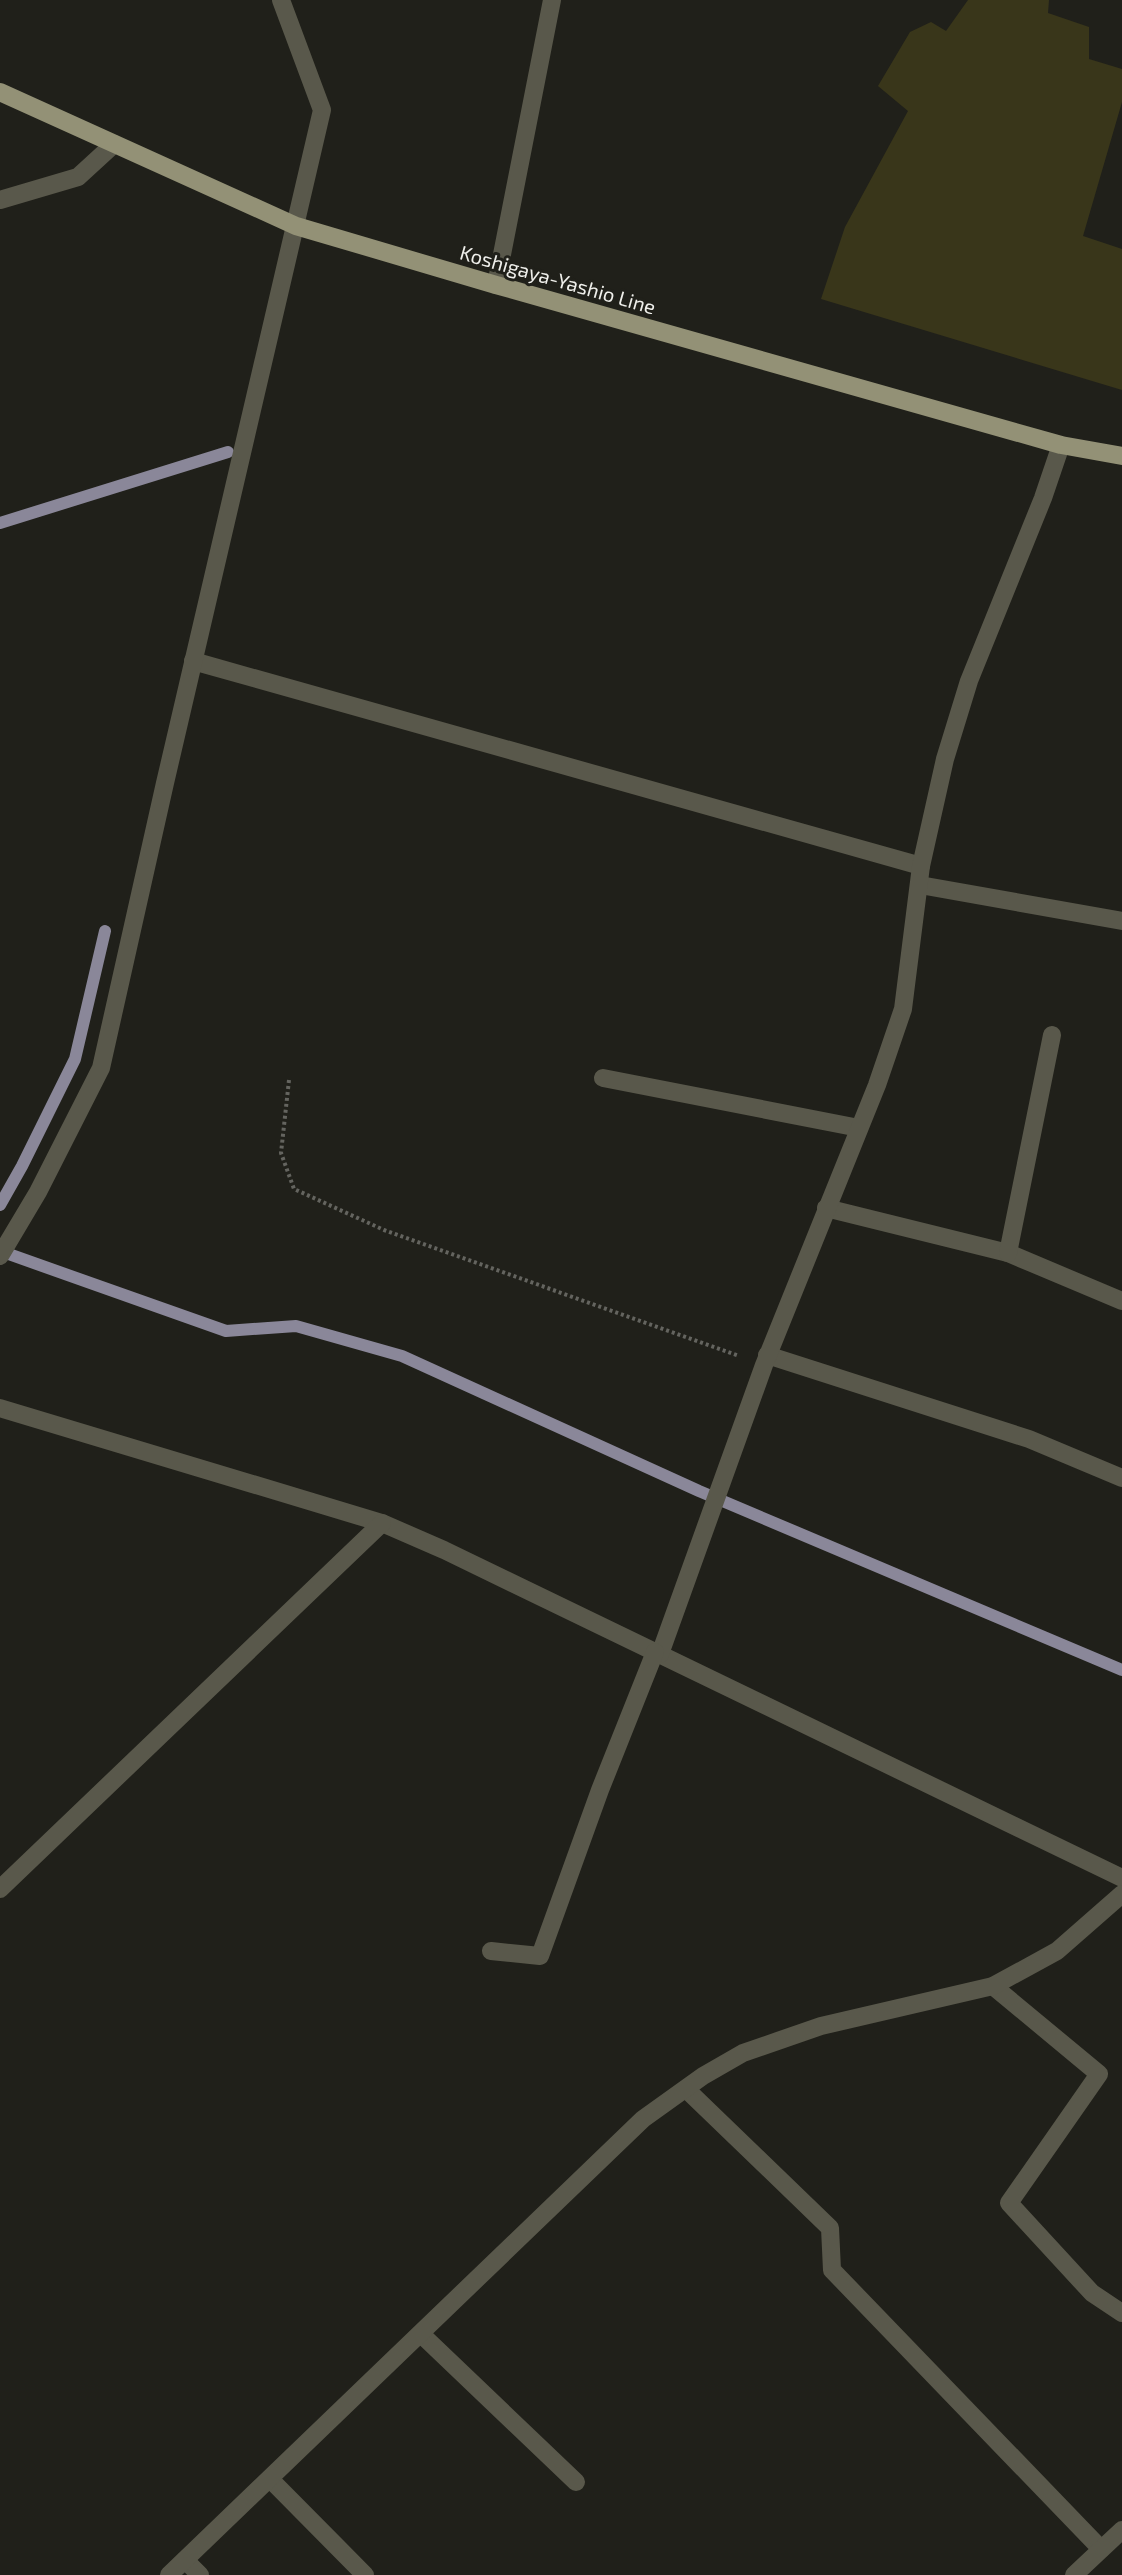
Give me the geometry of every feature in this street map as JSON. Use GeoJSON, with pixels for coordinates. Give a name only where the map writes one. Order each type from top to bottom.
{"type":"FeatureCollection","features":[{"type":"Feature","properties":{"kind":"main road","name":"Koshigaya-Yashio Line"},"geometry":{"type":"LineString","coordinates":[[0,92],[296,226],[1061,445],[1122,456]]}},
{"type":"Feature","properties":{"kind":"street"},"geometry":{"type":"LineString","coordinates":[[0,1256],[39,1192],[101,1068],[193,661],[322,110],[281,0]]}},
{"type":"Feature","properties":{"kind":"street"},"geometry":{"type":"LineString","coordinates":[[496,285],[552,0]]}},
{"type":"Feature","properties":{"kind":"street"},"geometry":{"type":"LineString","coordinates":[[0,200],[78,177],[114,144]]}},
{"type":"Feature","properties":{"kind":"street"},"geometry":{"type":"LineString","coordinates":[[491,1951],[540,1956],[600,1790],[657,1653],[766,1360],[877,1085],[903,1009],[921,866],[945,759],[969,681],[1043,498],[1061,445]]}},
{"type":"Feature","properties":{"kind":"street"},"geometry":{"type":"LineString","coordinates":[[193,661],[921,866]]}},
{"type":"Feature","properties":{"kind":"street"},"geometry":{"type":"LineString","coordinates":[[920,885],[1122,921]]}},
{"type":"Feature","properties":{"kind":"street"},"geometry":{"type":"LineString","coordinates":[[1008,1253],[1052,1035]]}},
{"type":"Feature","properties":{"kind":"street"},"geometry":{"type":"LineString","coordinates":[[603,1078],[859,1128]]}},
{"type":"Feature","properties":{"kind":"street"},"geometry":{"type":"LineString","coordinates":[[826,1208],[1008,1253],[1122,1301]]}},
{"type":"Feature","properties":{"kind":"street"},"geometry":{"type":"LineString","coordinates":[[766,1360],[1029,1439],[1122,1478]]}},
{"type":"Feature","properties":{"kind":"street"},"geometry":{"type":"LineString","coordinates":[[0,1408],[382,1523],[444,1550],[1122,1878]]}},
{"type":"Feature","properties":{"kind":"street"},"geometry":{"type":"LineString","coordinates":[[0,1889],[382,1523]]}},
{"type":"Feature","properties":{"kind":"street"},"geometry":{"type":"LineString","coordinates":[[169,2575],[643,2119],[686,2088],[743,2053],[821,2026],[993,1986],[1057,1952],[1122,1894]]}},
{"type":"Feature","properties":{"kind":"street"},"geometry":{"type":"LineString","coordinates":[[993,1986],[1099,2074],[1009,2204],[1092,2293],[1122,2313]]}},
{"type":"Feature","properties":{"kind":"street"},"geometry":{"type":"LineString","coordinates":[[686,2088],[830,2229],[832,2270],[1101,2549]]}},
{"type":"Feature","properties":{"kind":"street"},"geometry":{"type":"LineString","coordinates":[[421,2334],[576,2482]]}},
{"type":"Feature","properties":{"kind":"street"},"geometry":{"type":"LineString","coordinates":[[270,2479],[365,2575]]}},
{"type":"Feature","properties":{"kind":"street"},"geometry":{"type":"LineString","coordinates":[[1074,2575],[1122,2530]]}},
{"type":"Feature","properties":{"kind":"street"},"geometry":{"type":"LineString","coordinates":[[185,2560],[200,2575]]}},
{"type":"Feature","properties":{"kind":"path"},"geometry":{"type":"LineString","coordinates":[[289,1080],[281,1153],[294,1189],[384,1230],[766,1360]]}},
{"type":"Feature","properties":{"kind":"building"},"geometry":{"type":"Polygon","coordinates":[[[968,0],[1049,0],[1048,13],[1089,27],[1089,59],[1122,69],[1122,102],[1083,236],[1122,249],[1122,390],[821,299],[845,227],[908,111],[878,86],[910,32],[931,22],[946,31],[968,0]]]}},
{"type":"Feature","properties":{"kind":"waterway"},"geometry":{"type":"LineString","coordinates":[[0,523],[228,452]]}},
{"type":"Feature","properties":{"kind":"waterway"},"geometry":{"type":"LineString","coordinates":[[0,1205],[75,1059],[105,931]]}},
{"type":"Feature","properties":{"kind":"waterway"},"geometry":{"type":"LineString","coordinates":[[0,1251],[226,1331],[296,1326],[402,1356],[699,1491],[1122,1670]]}}]}
